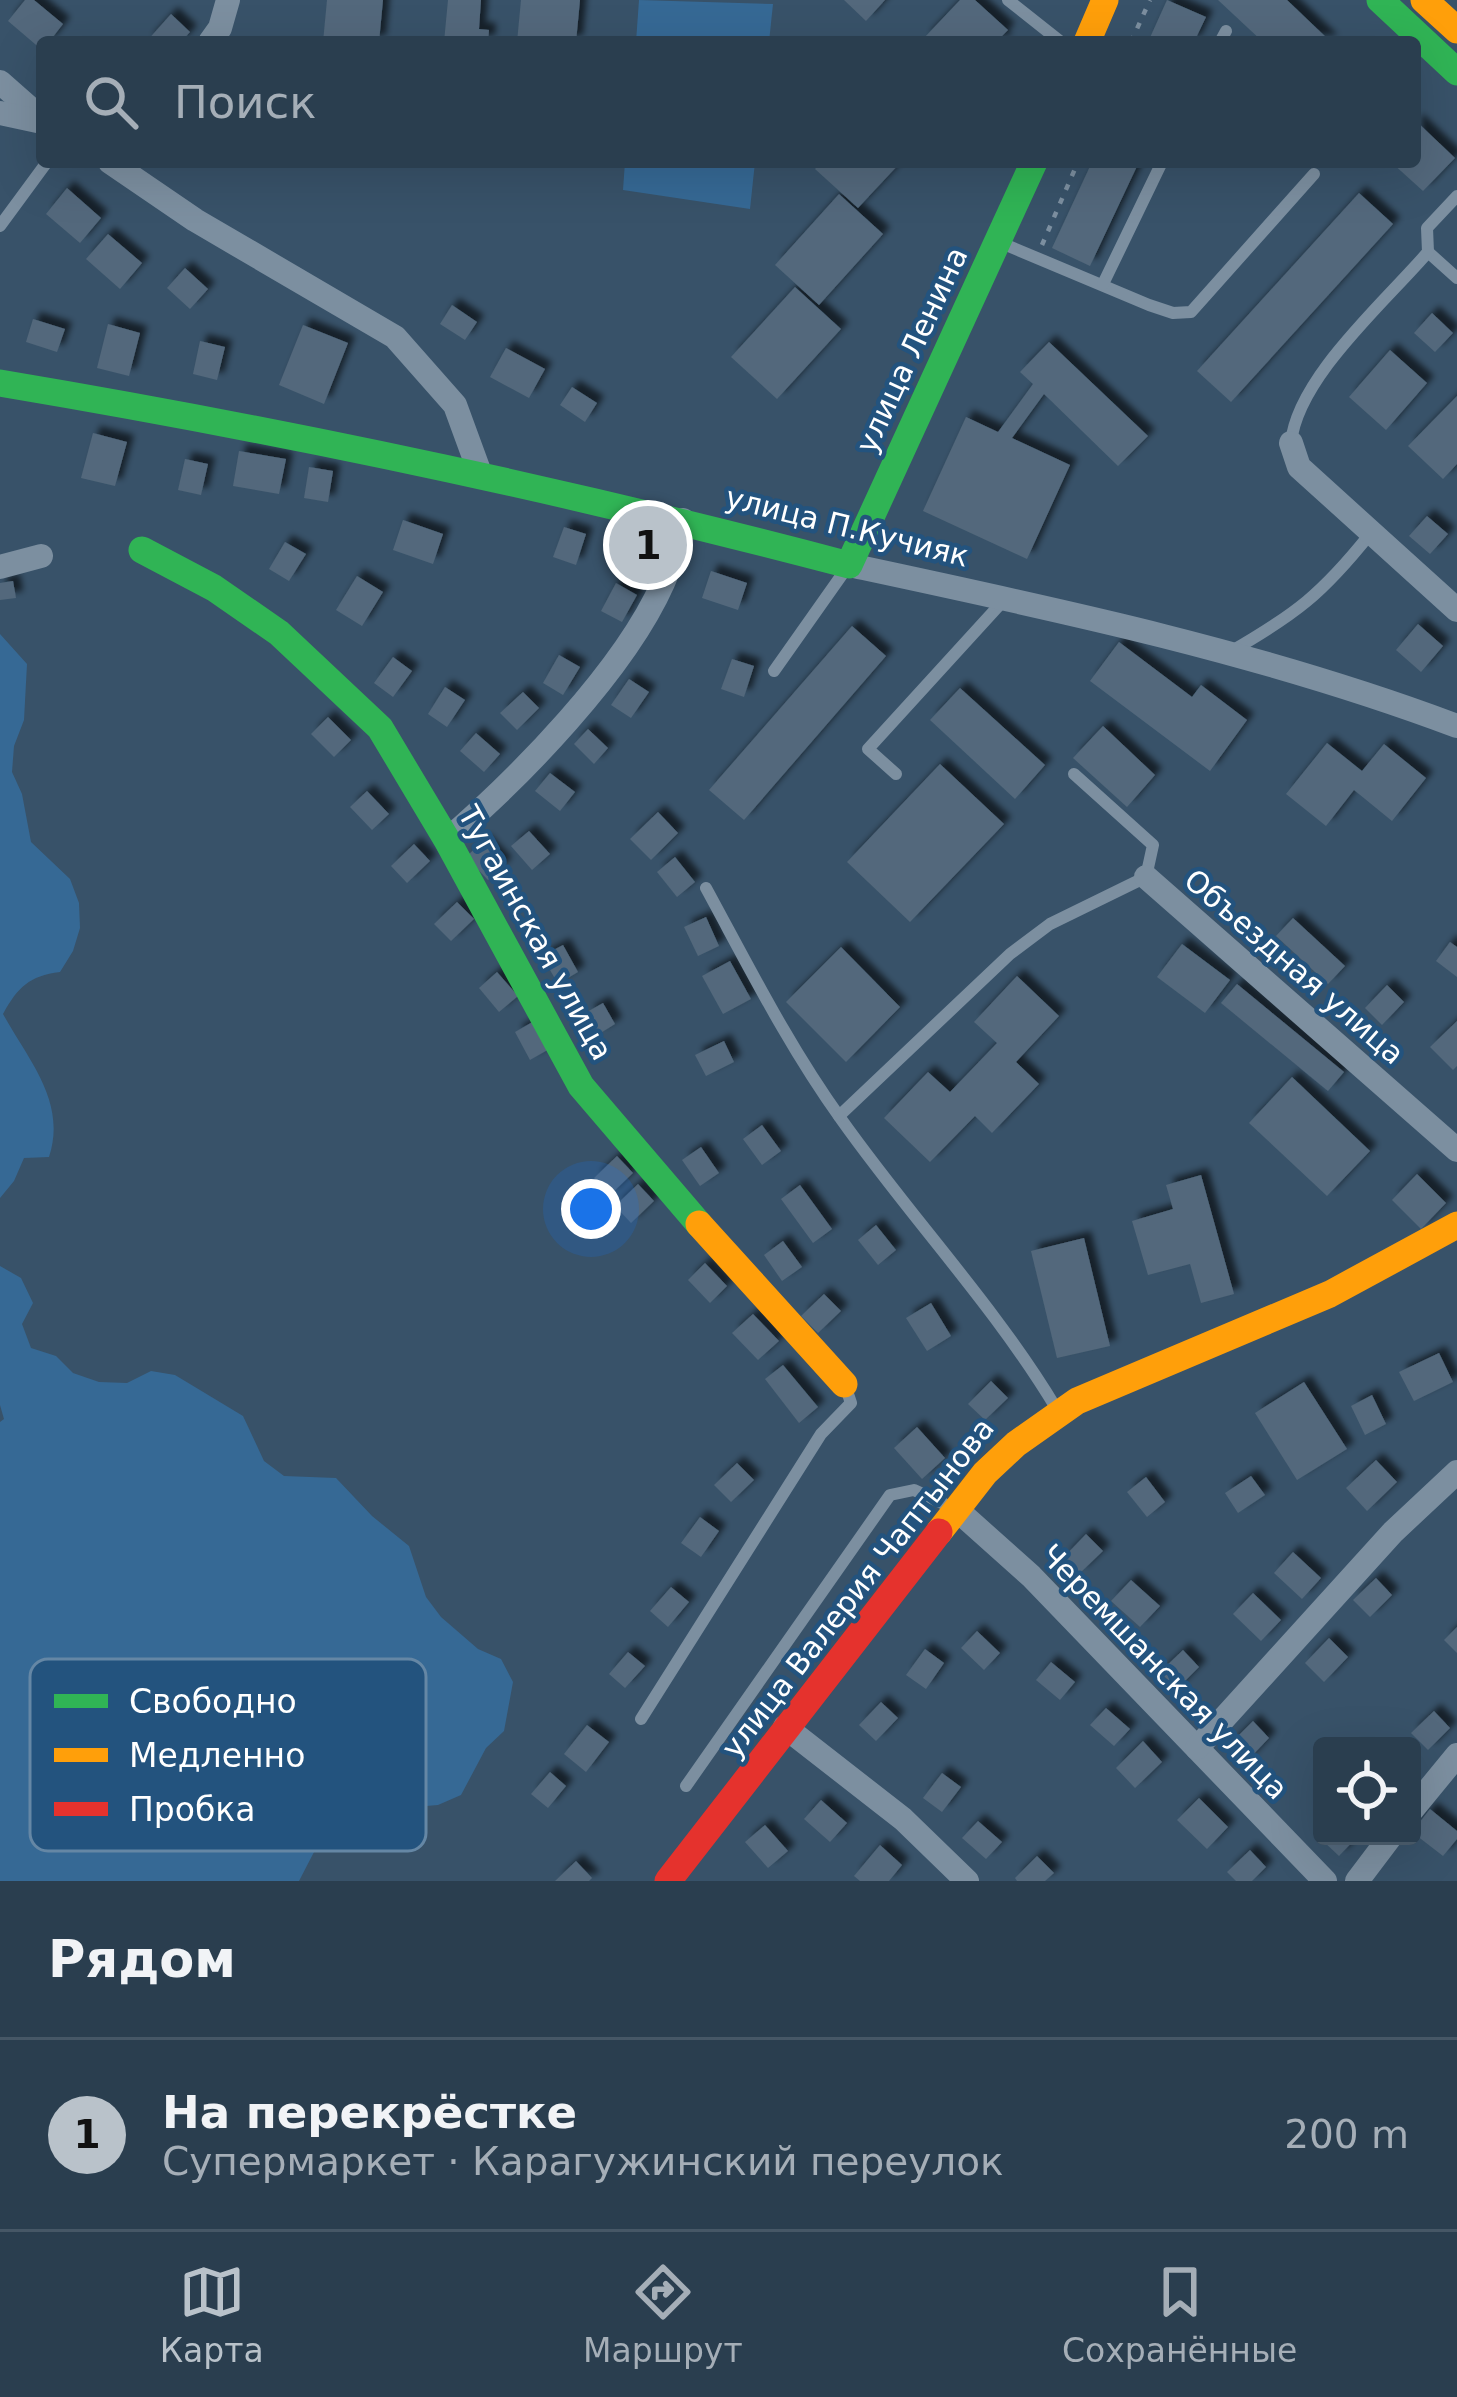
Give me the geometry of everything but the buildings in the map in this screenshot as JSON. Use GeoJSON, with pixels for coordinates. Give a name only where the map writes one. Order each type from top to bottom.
{"type":"FeatureCollection","features":[{"type":"Feature","properties":{"kind":"street"},"geometry":{"type":"LineString","coordinates":[[214,36],[228,0]]}},
{"type":"Feature","properties":{"kind":"street"},"geometry":{"type":"LineString","coordinates":[[1090,36],[1105,0]]}},
{"type":"Feature","properties":{"kind":"street"},"geometry":{"type":"LineString","coordinates":[[1380,0],[1418,36]]}},
{"type":"Feature","properties":{"kind":"street"},"geometry":{"type":"LineString","coordinates":[[1424,0],[1457,30]]}},
{"type":"Feature","properties":{"kind":"street"},"geometry":{"type":"LineString","coordinates":[[1421,38],[1457,72]]}},
{"type":"Feature","properties":{"kind":"street"},"geometry":{"type":"LineString","coordinates":[[0,82],[36,115]]}},
{"type":"Feature","properties":{"kind":"street"},"geometry":{"type":"LineString","coordinates":[[0,113],[36,120]]}},
{"type":"Feature","properties":{"kind":"street"},"geometry":{"type":"LineString","coordinates":[[119,168],[195,220],[395,337],[454,405],[481,476]]}},
{"type":"Feature","properties":{"kind":"street","name":"улица Ленина"},"geometry":{"type":"LineString","coordinates":[[849,566],[1031,168]]}},
{"type":"Feature","properties":{"kind":"street","name":"улица П.Кучияк"},"geometry":{"type":"LineString","coordinates":[[0,383],[206,416],[683,520],[849,566],[1130,625],[1457,726]]}},
{"type":"Feature","properties":{"kind":"street"},"geometry":{"type":"LineString","coordinates":[[1291,443],[1299,467],[1457,610]]}},
{"type":"Feature","properties":{"kind":"street"},"geometry":{"type":"LineString","coordinates":[[447,840],[493,801],[609,672],[663,584],[683,520]]}},
{"type":"Feature","properties":{"kind":"street","name":"Тугаинская улица"},"geometry":{"type":"LineString","coordinates":[[142,550],[214,588],[279,632],[380,728],[581,1086],[844,1384]]}},
{"type":"Feature","properties":{"kind":"street"},"geometry":{"type":"LineString","coordinates":[[0,567],[41,556]]}},
{"type":"Feature","properties":{"kind":"street","name":"Объездная улица"},"geometry":{"type":"LineString","coordinates":[[1146,877],[1457,1150]]}},
{"type":"Feature","properties":{"kind":"street","name":"улица Валерия Чаптынова"},"geometry":{"type":"LineString","coordinates":[[668,1881],[956,1509],[1020,1436],[1056,1409],[1131,1373],[1250,1329],[1419,1249],[1457,1225]]}},
{"type":"Feature","properties":{"kind":"street"},"geometry":{"type":"LineString","coordinates":[[1197,1748],[1394,1532],[1457,1472]]}},
{"type":"Feature","properties":{"kind":"street","name":"Черемшанская улица"},"geometry":{"type":"LineString","coordinates":[[956,1509],[1031,1576],[1325,1881]]}},
{"type":"Feature","properties":{"kind":"street"},"geometry":{"type":"LineString","coordinates":[[785,1727],[903,1820],[967,1881]]}},
{"type":"Feature","properties":{"kind":"street"},"geometry":{"type":"LineString","coordinates":[[1421,1799],[1457,1755]]}},
{"type":"Feature","properties":{"kind":"street"},"geometry":{"type":"LineString","coordinates":[[1357,1881],[1384,1845]]}},
{"type":"Feature","properties":{"kind":"lane"},"geometry":{"type":"LineString","coordinates":[[1008,0],[1053,36]]}},
{"type":"Feature","properties":{"kind":"lane"},"geometry":{"type":"LineString","coordinates":[[0,226],[43,168]]}},
{"type":"Feature","properties":{"kind":"lane"},"geometry":{"type":"LineString","coordinates":[[1103,284],[1159,168]]}},
{"type":"Feature","properties":{"kind":"lane"},"geometry":{"type":"LineString","coordinates":[[998,242],[1172,313],[1191,312],[1314,174]]}},
{"type":"Feature","properties":{"kind":"lane"},"geometry":{"type":"LineString","coordinates":[[1291,443],[1293,422],[1312,382],[1428,252],[1427,228],[1457,196]]}},
{"type":"Feature","properties":{"kind":"lane"},"geometry":{"type":"LineString","coordinates":[[1428,252],[1457,278]]}},
{"type":"Feature","properties":{"kind":"lane"},"geometry":{"type":"LineString","coordinates":[[1229,653],[1294,615],[1330,584],[1370,534]]}},
{"type":"Feature","properties":{"kind":"lane"},"geometry":{"type":"LineString","coordinates":[[774,671],[849,566]]}},
{"type":"Feature","properties":{"kind":"lane"},"geometry":{"type":"LineString","coordinates":[[896,774],[868,748],[1005,599]]}},
{"type":"Feature","properties":{"kind":"lane"},"geometry":{"type":"LineString","coordinates":[[838,1116],[1010,955],[1050,924],[1146,877],[1153,845],[1074,774]]}},
{"type":"Feature","properties":{"kind":"lane"},"geometry":{"type":"LineString","coordinates":[[706,888],[796,1053],[838,1116],[982,1298],[1056,1409]]}},
{"type":"Feature","properties":{"kind":"lane"},"geometry":{"type":"LineString","coordinates":[[641,1719],[821,1434],[851,1403],[844,1384]]}},
{"type":"Feature","properties":{"kind":"lane"},"geometry":{"type":"LineString","coordinates":[[686,1786],[890,1495],[914,1490],[956,1509]]}},
{"type":"Feature","properties":{"kind":"path"},"geometry":{"type":"LineString","coordinates":[[1134,36],[1150,0]]}},
{"type":"Feature","properties":{"kind":"path"},"geometry":{"type":"LineString","coordinates":[[1036,257],[1075,168]]}},
{"type":"Feature","properties":{"kind":"shaded area"},"geometry":{"type":"Polygon","coordinates":[[[639,0],[773,4],[770,36],[636,36],[639,0]]]}},
{"type":"Feature","properties":{"kind":"shaded area"},"geometry":{"type":"Polygon","coordinates":[[[625,168],[754,168],[750,209],[623,190],[625,168]]]}},
{"type":"Feature","properties":{"kind":"shaded area"},"geometry":{"type":"Polygon","coordinates":[[[0,634],[27,664],[24,720],[14,746],[12,772],[22,794],[31,842],[70,879],[79,903],[80,928],[60,972],[26,984],[3,1014],[42,1082],[53,1118],[53,1137],[49,1157],[24,1158],[0,1198],[0,634]]]}},
{"type":"Feature","properties":{"kind":"shaded area"},"geometry":{"type":"Polygon","coordinates":[[[0,1266],[21,1278],[33,1303],[22,1324],[31,1348],[56,1356],[73,1373],[99,1382],[127,1383],[151,1371],[175,1375],[243,1416],[264,1461],[284,1476],[336,1478],[409,1546],[426,1597],[441,1617],[478,1649],[501,1659],[513,1682],[504,1731],[486,1748],[461,1795],[426,1806],[426,1659],[30,1659],[30,1851],[315,1851],[299,1881],[0,1881],[0,1422],[4,1419],[0,1405],[0,1266]]]}},
{"type":"Feature","properties":{"kind":"traffic: fast"},"geometry":{"type":"LineString","coordinates":[[1380,0],[1418,36]]}},
{"type":"Feature","properties":{"kind":"traffic: fast"},"geometry":{"type":"LineString","coordinates":[[1421,38],[1457,72]]}},
{"type":"Feature","properties":{"kind":"traffic: fast"},"geometry":{"type":"LineString","coordinates":[[0,383],[427,464],[849,565],[1031,168]]}},
{"type":"Feature","properties":{"kind":"traffic: fast"},"geometry":{"type":"LineString","coordinates":[[142,550],[214,588],[279,633],[380,728],[581,1086],[699,1224]]}},
{"type":"Feature","properties":{"kind":"traffic: slow"},"geometry":{"type":"LineString","coordinates":[[1090,36],[1105,0]]}},
{"type":"Feature","properties":{"kind":"traffic: slow"},"geometry":{"type":"LineString","coordinates":[[1424,0],[1457,30]]}},
{"type":"Feature","properties":{"kind":"traffic: slow"},"geometry":{"type":"LineString","coordinates":[[699,1224],[844,1384]]}},
{"type":"Feature","properties":{"kind":"traffic: slow"},"geometry":{"type":"LineString","coordinates":[[939,1532],[985,1473],[1016,1444],[1077,1401],[1330,1294],[1457,1225]]}},
{"type":"Feature","properties":{"kind":"traffic: jam"},"geometry":{"type":"LineString","coordinates":[[668,1881],[939,1532]]}},
{"type":"Feature","properties":{"kind":"place","name":"На перекрёстке"},"geometry":{"type":"Point","coordinates":[648,545]}}]}
